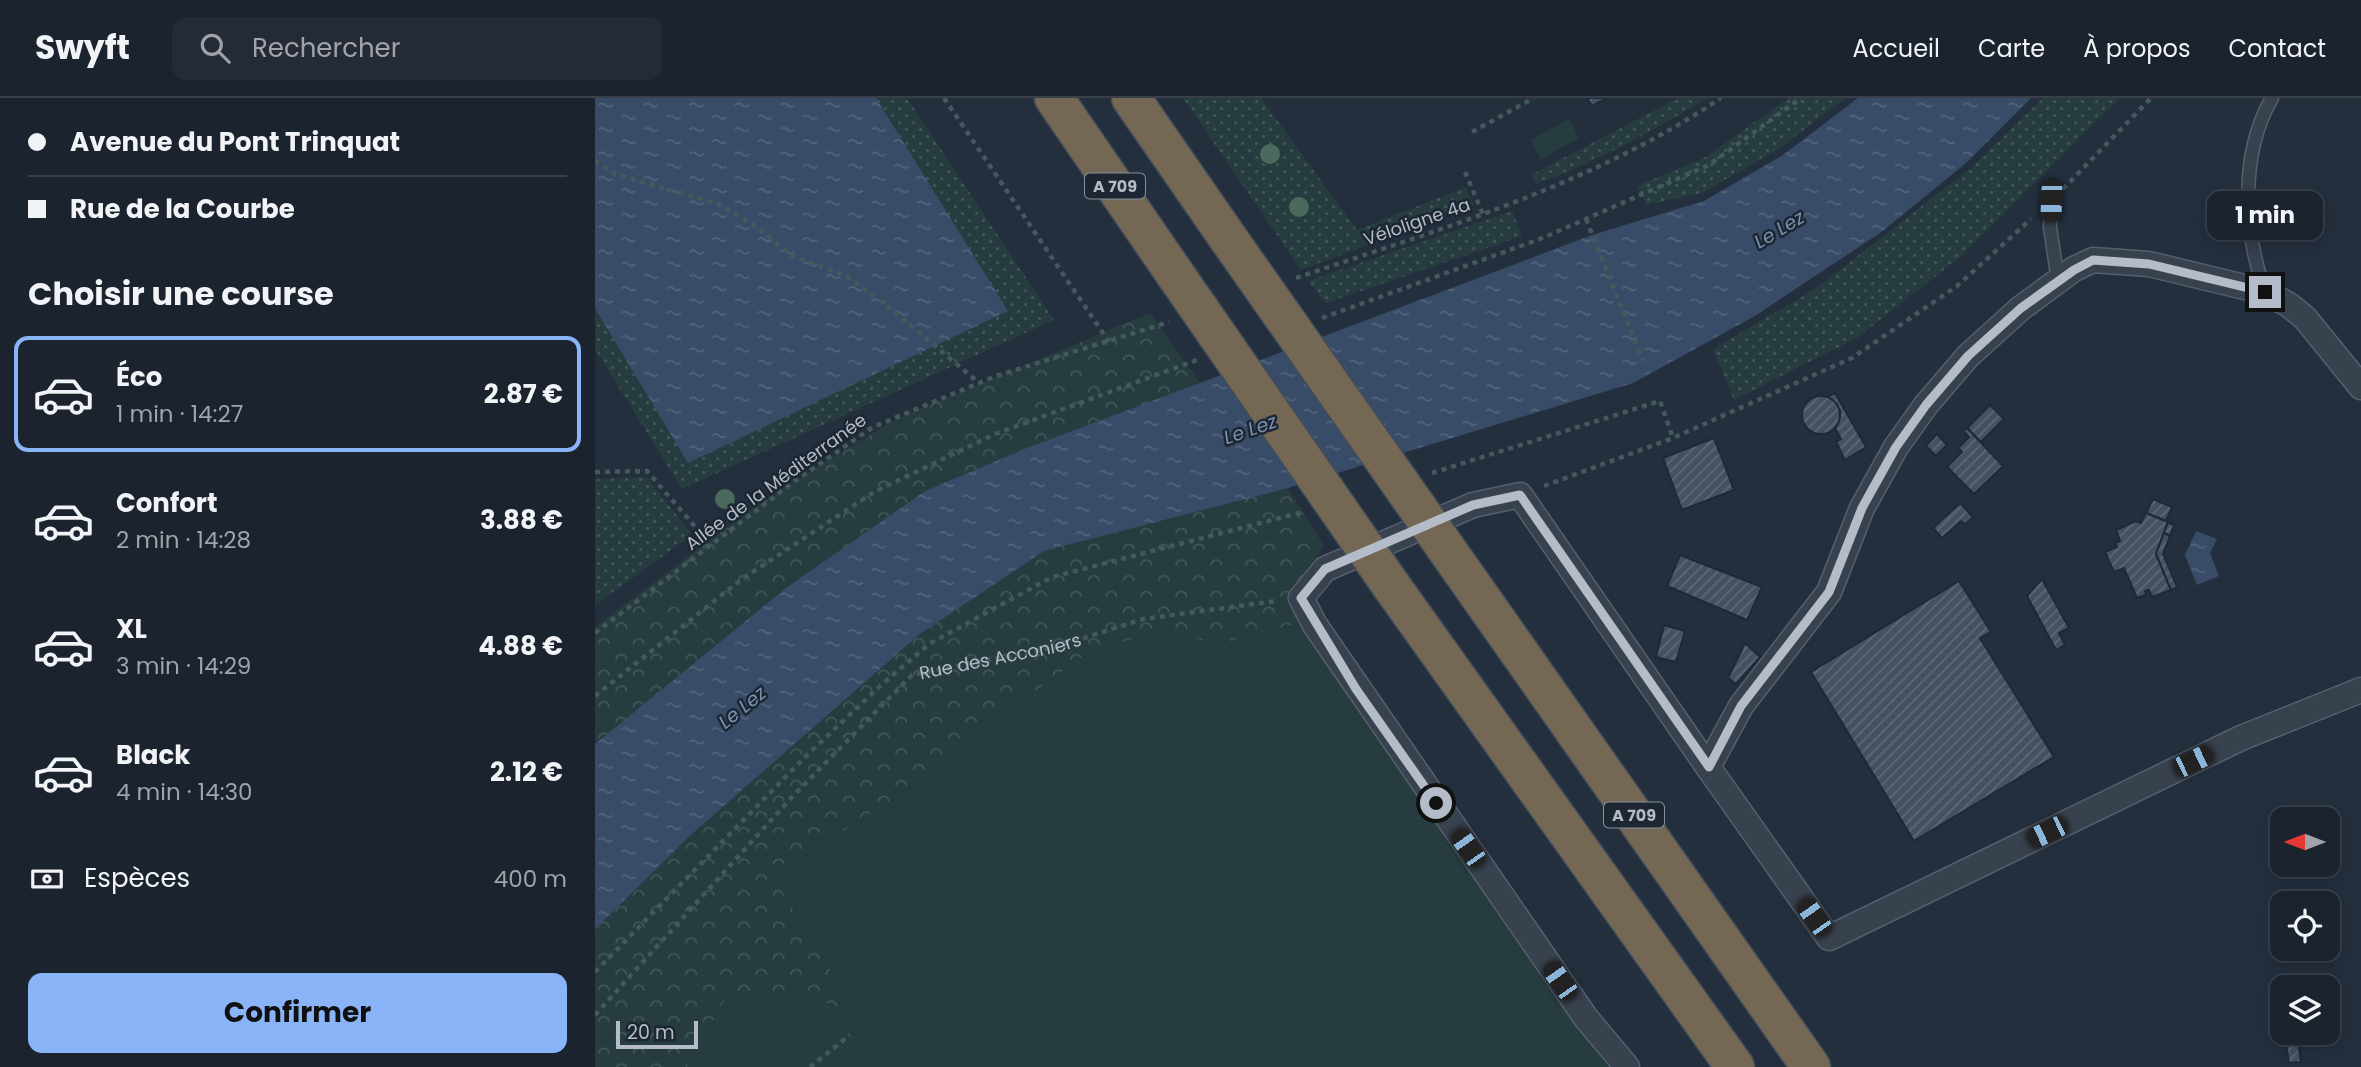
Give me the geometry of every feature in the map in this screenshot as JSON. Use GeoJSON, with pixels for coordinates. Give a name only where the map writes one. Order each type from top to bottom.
{"type":"FeatureCollection","features":[{"type":"Feature","properties":{"kind":"highway","name":"A 709"},"geometry":{"type":"LineString","coordinates":[[1054,98],[1390,584],[1735,1067]]}},
{"type":"Feature","properties":{"kind":"highway","name":"A 709"},"geometry":{"type":"LineString","coordinates":[[1131,98],[1811,1067]]}},
{"type":"Feature","properties":{"kind":"street"},"geometry":{"type":"LineString","coordinates":[[1709,767],[1741,706],[1829,592],[1862,508],[1896,447],[1926,405],[1968,356],[2021,308],[2093,260],[2149,264],[2265,292],[2305,318],[2361,387]]}},
{"type":"Feature","properties":{"kind":"street"},"geometry":{"type":"LineString","coordinates":[[1627,1067],[1586,1018],[1356,689],[1301,598],[1325,569],[1473,505],[1520,495],[1829,938],[2241,738],[2361,690]]}},
{"type":"Feature","properties":{"kind":"lane"},"geometry":{"type":"LineString","coordinates":[[2265,292],[2256,267],[2248,213],[2251,158],[2264,111],[2272,98]]}},
{"type":"Feature","properties":{"kind":"lane"},"geometry":{"type":"LineString","coordinates":[[2051,201],[2050,227],[2058,281]]}},
{"type":"Feature","properties":{"kind":"path"},"geometry":{"type":"LineString","coordinates":[[944,98],[1109,342],[1173,320]]}},
{"type":"Feature","properties":{"kind":"path"},"geometry":{"type":"LineString","coordinates":[[1472,132],[1534,98]]}},
{"type":"Feature","properties":{"kind":"path","name":"Véloligne 4a"},"geometry":{"type":"LineString","coordinates":[[1290,281],[1483,214],[1592,171],[1670,133],[1721,98]]}},
{"type":"Feature","properties":{"kind":"path"},"geometry":{"type":"LineString","coordinates":[[1320,319],[1540,239],[1709,164],[1801,98]]}},
{"type":"Feature","properties":{"kind":"path"},"geometry":{"type":"LineString","coordinates":[[1520,495],[1673,438],[1852,358],[1957,286],[2051,201],[2151,98]]}},
{"type":"Feature","properties":{"kind":"path"},"geometry":{"type":"LineString","coordinates":[[595,161],[615,174],[718,204],[757,227],[792,256],[847,276],[895,312],[979,383]]}},
{"type":"Feature","properties":{"kind":"path"},"geometry":{"type":"LineString","coordinates":[[1465,172],[1483,214]]}},
{"type":"Feature","properties":{"kind":"path"},"geometry":{"type":"LineString","coordinates":[[1585,219],[1643,361]]}},
{"type":"Feature","properties":{"kind":"path","name":"Allée de la Méditerranée"},"geometry":{"type":"LineString","coordinates":[[595,634],[711,545],[873,428],[979,383],[1109,342]]}},
{"type":"Feature","properties":{"kind":"path"},"geometry":{"type":"LineString","coordinates":[[595,696],[741,579],[874,492],[995,434],[1203,358]]}},
{"type":"Feature","properties":{"kind":"path"},"geometry":{"type":"LineString","coordinates":[[1419,477],[1661,401],[1673,438]]}},
{"type":"Feature","properties":{"kind":"path"},"geometry":{"type":"LineString","coordinates":[[595,472],[647,471],[711,545]]}},
{"type":"Feature","properties":{"kind":"path"},"geometry":{"type":"LineString","coordinates":[[595,972],[805,757],[929,644],[1052,577],[1304,512]]}},
{"type":"Feature","properties":{"kind":"path","name":"Rue des Acconiers"},"geometry":{"type":"LineString","coordinates":[[595,1015],[792,797],[912,675],[1059,646],[1143,619],[1301,598]]}},
{"type":"Feature","properties":{"kind":"path"},"geometry":{"type":"LineString","coordinates":[[810,1067],[850,1035]]}},
{"type":"Feature","properties":{"kind":"green space"},"geometry":{"type":"Polygon","coordinates":[[[595,98],[907,98],[1054,320],[682,489],[595,349],[595,98]]]}},
{"type":"Feature","properties":{"kind":"green space"},"geometry":{"type":"Polygon","coordinates":[[[1183,98],[1261,98],[1357,230],[1466,187],[1474,205],[1301,270],[1183,98]]]}},
{"type":"Feature","properties":{"kind":"green space"},"geometry":{"type":"Polygon","coordinates":[[[1678,98],[1707,98],[1624,145],[1536,184],[1531,175],[1678,98]]]}},
{"type":"Feature","properties":{"kind":"green space"},"geometry":{"type":"Polygon","coordinates":[[[1789,98],[1845,98],[1780,148],[1702,193],[1647,205],[1637,186],[1704,158],[1789,98]]]}},
{"type":"Feature","properties":{"kind":"green space"},"geometry":{"type":"Polygon","coordinates":[[[2043,98],[2120,98],[1959,258],[1857,338],[1734,400],[1713,349],[1815,289],[1972,167],[2043,98]]]}},
{"type":"Feature","properties":{"kind":"green space"},"geometry":{"type":"Polygon","coordinates":[[[1569,119],[1579,138],[1541,159],[1531,140],[1569,119]]]}},
{"type":"Feature","properties":{"kind":"green space"},"geometry":{"type":"Polygon","coordinates":[[[1512,211],[1522,236],[1326,303],[1308,281],[1512,211]]]}},
{"type":"Feature","properties":{"kind":"green space"},"geometry":{"type":"Polygon","coordinates":[[[1150,313],[1201,384],[1027,448],[925,491],[786,588],[595,744],[595,627],[756,505],[896,419],[1150,313]]]}},
{"type":"Feature","properties":{"kind":"green space"},"geometry":{"type":"Polygon","coordinates":[[[647,477],[692,535],[595,605],[595,479],[647,477]]]}},
{"type":"Feature","properties":{"kind":"green space"},"geometry":{"type":"Polygon","coordinates":[[[1288,488],[1324,546],[1297,591],[1304,622],[1218,644],[1157,630],[1081,658],[1006,713],[971,724],[940,770],[773,876],[863,1023],[729,994],[687,1067],[595,1067],[595,929],[693,833],[920,634],[1044,551],[1288,488]]]}},
{"type":"Feature","properties":{"kind":"green space"},"geometry":{"type":"Polygon","coordinates":[[[1304,622],[1494,907],[1608,1067],[687,1067],[728,994],[803,990],[862,1022],[773,876],[940,770],[971,724],[1006,713],[1081,658],[1157,630],[1218,644],[1304,622]]]}},
{"type":"Feature","properties":{"kind":"water"},"geometry":{"type":"Polygon","coordinates":[[[595,98],[876,98],[1008,311],[688,463],[595,308],[595,98]]]}},
{"type":"Feature","properties":{"kind":"water","name":"Le Lez"},"geometry":{"type":"Polygon","coordinates":[[[1858,98],[2031,98],[1965,164],[1880,233],[1753,317],[1633,383],[1288,488],[1044,551],[920,634],[693,833],[595,929],[595,744],[786,588],[925,491],[1027,448],[1592,235],[1704,201],[1783,155],[1858,98]]]}},
{"type":"Feature","properties":{"kind":"water"},"geometry":{"type":"Polygon","coordinates":[[[2196,531],[2217,539],[2210,553],[2219,576],[2197,585],[2185,555],[2196,531]]]}},
{"type":"Feature","properties":{"kind":"building"},"geometry":{"type":"Polygon","coordinates":[[[1587,98],[1606,98],[1592,106],[1587,98]]]}},
{"type":"Feature","properties":{"kind":"building"},"geometry":{"type":"Polygon","coordinates":[[[1835,393],[1866,447],[1845,460],[1836,442],[1841,439],[1835,428],[1840,411],[1827,397],[1835,393]]]}},
{"type":"Feature","properties":{"kind":"building"},"geometry":{"type":"Polygon","coordinates":[[[1821,396],[1834,402],[1840,415],[1834,428],[1821,434],[1808,428],[1802,415],[1808,402],[1821,396]]]}},
{"type":"Feature","properties":{"kind":"building"},"geometry":{"type":"Polygon","coordinates":[[[1990,405],[2004,419],[1981,442],[1967,428],[1990,405]]]}},
{"type":"Feature","properties":{"kind":"building"},"geometry":{"type":"Polygon","coordinates":[[[1967,428],[2003,466],[1974,494],[1947,467],[1962,452],[1958,448],[1969,437],[1963,431],[1967,428]]]}},
{"type":"Feature","properties":{"kind":"building"},"geometry":{"type":"Polygon","coordinates":[[[1937,434],[1947,445],[1936,456],[1926,446],[1937,434]]]}},
{"type":"Feature","properties":{"kind":"building"},"geometry":{"type":"Polygon","coordinates":[[[1714,438],[1734,490],[1682,510],[1663,458],[1714,438]]]}},
{"type":"Feature","properties":{"kind":"building"},"geometry":{"type":"Polygon","coordinates":[[[2153,499],[2172,507],[2166,521],[2146,513],[2153,499]]]}},
{"type":"Feature","properties":{"kind":"building"},"geometry":{"type":"Polygon","coordinates":[[[1960,503],[1973,517],[1965,524],[1961,521],[1942,538],[1933,528],[1960,503]]]}},
{"type":"Feature","properties":{"kind":"building"},"geometry":{"type":"Polygon","coordinates":[[[2146,513],[2168,522],[2156,554],[2171,590],[2152,597],[2149,590],[2145,591],[2146,595],[2137,598],[2124,568],[2114,572],[2105,552],[2117,547],[2115,543],[2120,541],[2116,530],[2136,521],[2141,523],[2146,513]]]}},
{"type":"Feature","properties":{"kind":"building"},"geometry":{"type":"Polygon","coordinates":[[[2168,522],[2174,525],[2170,536],[2164,533],[2168,522]]]}},
{"type":"Feature","properties":{"kind":"building"},"geometry":{"type":"Polygon","coordinates":[[[2164,533],[2170,536],[2163,554],[2177,587],[2171,590],[2156,554],[2164,533]]]}},
{"type":"Feature","properties":{"kind":"building"},"geometry":{"type":"Polygon","coordinates":[[[1680,555],[1762,587],[1747,620],[1667,586],[1680,555]]]}},
{"type":"Feature","properties":{"kind":"building"},"geometry":{"type":"Polygon","coordinates":[[[2042,579],[2069,628],[2059,633],[2065,645],[2056,650],[2027,596],[2042,579]]]}},
{"type":"Feature","properties":{"kind":"building"},"geometry":{"type":"Polygon","coordinates":[[[1959,581],[1991,632],[1980,638],[2054,757],[1914,841],[1811,672],[1959,581]]]}},
{"type":"Feature","properties":{"kind":"building"},"geometry":{"type":"Polygon","coordinates":[[[1664,625],[1685,631],[1676,662],[1656,657],[1664,625]]]}},
{"type":"Feature","properties":{"kind":"building"},"geometry":{"type":"Polygon","coordinates":[[[1745,643],[1760,657],[1736,684],[1728,678],[1745,643]]]}},
{"type":"Feature","properties":{"kind":"building"},"geometry":{"type":"Polygon","coordinates":[[[2286,1045],[2299,1045],[2301,1062],[2289,1063],[2286,1045]]]}},
{"type":"Feature","properties":{"kind":"route"},"geometry":{"type":"LineString","coordinates":[[1436,803],[1356,689],[1301,598],[1325,569],[1473,505],[1520,495],[1709,767],[1741,706],[1829,592],[1862,508],[1896,447],[1926,405],[1968,356],[2021,308],[2074,270],[2093,260],[2149,264],[2265,292]]}}]}
